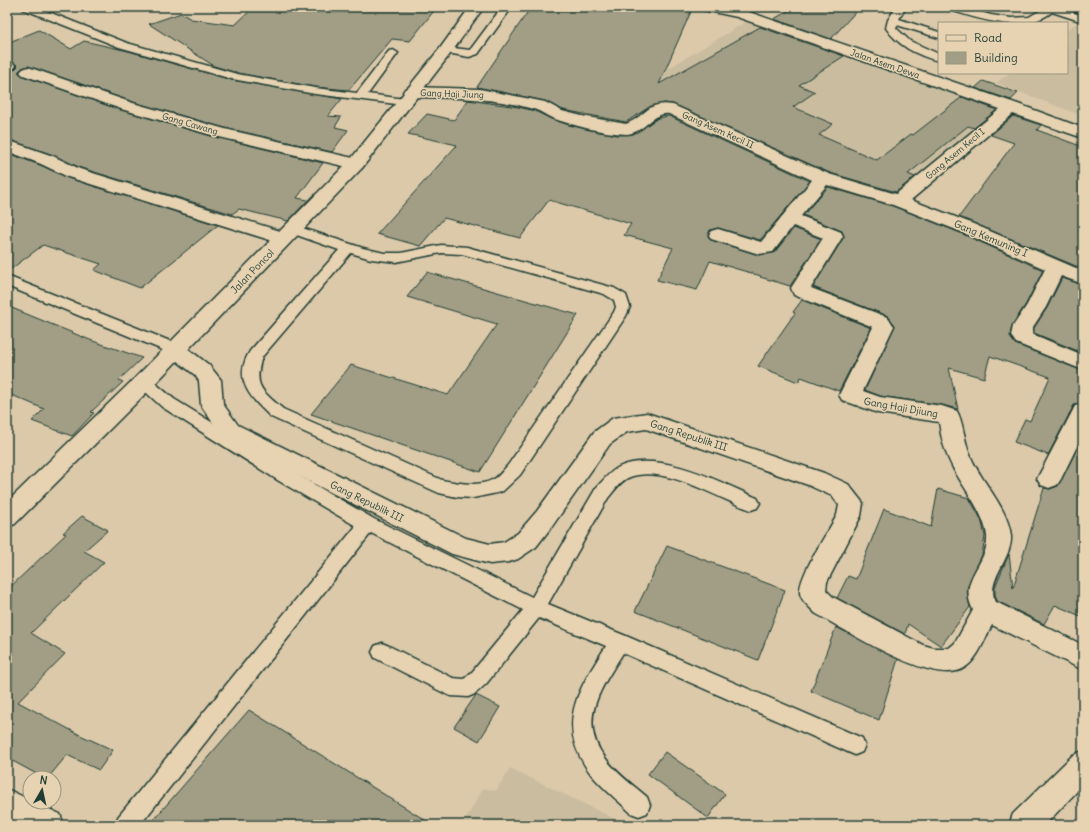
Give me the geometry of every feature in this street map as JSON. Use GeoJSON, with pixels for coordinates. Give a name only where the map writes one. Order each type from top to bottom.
{"type":"FeatureCollection","features":[{"type":"Feature","properties":{"kind":"street","name":"Jalan Poncol"},"geometry":{"type":"LineString","coordinates":[[7,516],[144,382],[356,164],[446,50],[477,7]]}},
{"type":"Feature","properties":{"kind":"street","name":"Jalan Asem Dewa"},"geometry":{"type":"LineString","coordinates":[[709,7],[741,14],[1083,132]]}},
{"type":"Feature","properties":{"kind":"street","name":"Gang Cawang"},"geometry":{"type":"LineString","coordinates":[[28,72],[127,106],[221,133],[356,164]]}},
{"type":"Feature","properties":{"kind":"street","name":"Gang Haji Jiung"},"geometry":{"type":"LineString","coordinates":[[408,97],[480,94],[539,105]]}},
{"type":"Feature","properties":{"kind":"street","name":"Gang Asem Kecil II"},"geometry":{"type":"LineString","coordinates":[[539,105],[544,110],[556,115],[628,129],[634,127],[657,108],[663,107],[673,110],[823,178],[898,201]]}},
{"type":"Feature","properties":{"kind":"street","name":"Gang Asem Kecil I"},"geometry":{"type":"LineString","coordinates":[[898,201],[1012,107]]}},
{"type":"Feature","properties":{"kind":"street"},"geometry":{"type":"LineString","coordinates":[[7,145],[47,160],[74,173],[288,233]]}},
{"type":"Feature","properties":{"kind":"street"},"geometry":{"type":"LineString","coordinates":[[718,235],[759,248],[766,248],[792,219],[823,178]]}},
{"type":"Feature","properties":{"kind":"street","name":"Gang Kemuning I"},"geometry":{"type":"LineString","coordinates":[[898,201],[965,227],[1083,278]]}},
{"type":"Feature","properties":{"kind":"street","name":"Gang Haji Djiung"},"geometry":{"type":"LineString","coordinates":[[792,219],[834,236],[801,288],[801,291],[880,322],[884,326],[850,395],[878,405],[942,414],[948,417],[956,451],[997,527],[999,537],[998,547],[980,590],[981,603],[987,610]]}},
{"type":"Feature","properties":{"kind":"street"},"geometry":{"type":"LineString","coordinates":[[1056,266],[1036,307],[1023,326],[1021,336],[1083,363]]}},
{"type":"Feature","properties":{"kind":"street","name":"Gang Republik III"},"geometry":{"type":"LineString","coordinates":[[175,349],[202,370],[210,380],[212,405],[230,431],[461,547],[490,554],[509,552],[527,540],[545,518],[602,438],[621,424],[647,421],[816,479],[840,490],[851,503],[849,516],[814,580],[813,594],[824,605],[918,655],[934,660],[955,660],[960,656],[987,610]]}},
{"type":"Feature","properties":{"kind":"street"},"geometry":{"type":"LineString","coordinates":[[1049,479],[1083,412]]}},
{"type":"Feature","properties":{"kind":"street"},"geometry":{"type":"LineString","coordinates":[[987,610],[1083,658]]}},
{"type":"Feature","properties":{"kind":"street"},"geometry":{"type":"LineString","coordinates":[[1024,825],[1083,765]]}},
{"type":"Feature","properties":{"kind":"street"},"geometry":{"type":"LineString","coordinates":[[7,804],[49,825]]}},
{"type":"Feature","properties":{"kind":"lane"},"geometry":{"type":"LineString","coordinates":[[27,7],[123,45],[236,76],[314,91],[360,97],[408,97]]}},
{"type":"Feature","properties":{"kind":"lane"},"geometry":{"type":"LineString","coordinates":[[446,50],[469,54],[474,52],[507,7]]}},
{"type":"Feature","properties":{"kind":"lane"},"geometry":{"type":"LineString","coordinates":[[901,7],[893,20],[891,28],[896,36],[913,48],[938,58]]}},
{"type":"Feature","properties":{"kind":"lane"},"geometry":{"type":"LineString","coordinates":[[951,7],[1007,21],[1031,22],[1052,8],[1083,19]]}},
{"type":"Feature","properties":{"kind":"lane"},"geometry":{"type":"LineString","coordinates":[[893,20],[938,35]]}},
{"type":"Feature","properties":{"kind":"lane"},"geometry":{"type":"LineString","coordinates":[[913,48],[938,35]]}},
{"type":"Feature","properties":{"kind":"lane"},"geometry":{"type":"LineString","coordinates":[[360,97],[393,53]]}},
{"type":"Feature","properties":{"kind":"lane"},"geometry":{"type":"LineString","coordinates":[[288,233],[348,248],[384,257],[396,258],[434,250],[459,249],[609,291],[621,298],[623,307],[621,313],[514,470],[497,486],[473,491],[457,490],[439,486],[277,413],[262,400],[251,384],[250,371],[255,355],[348,248]]}},
{"type":"Feature","properties":{"kind":"lane"},"geometry":{"type":"LineString","coordinates":[[7,281],[175,349]]}},
{"type":"Feature","properties":{"kind":"lane"},"geometry":{"type":"LineString","coordinates":[[144,382],[168,403],[285,476],[368,524],[536,608],[855,745]]}},
{"type":"Feature","properties":{"kind":"lane"},"geometry":{"type":"LineString","coordinates":[[382,652],[451,687],[468,688],[479,678],[536,608],[602,493],[615,479],[630,470],[645,468],[674,473],[705,483],[751,503]]}},
{"type":"Feature","properties":{"kind":"lane"},"geometry":{"type":"LineString","coordinates":[[126,825],[368,524]]}},
{"type":"Feature","properties":{"kind":"lane"},"geometry":{"type":"LineString","coordinates":[[618,642],[587,697],[581,717],[584,745],[598,766],[640,805]]}},
{"type":"Feature","properties":{"kind":"shaded area"},"geometry":{"type":"Polygon","coordinates":[[[1083,18],[1083,116],[996,83],[1009,74],[1068,74],[1068,29],[1083,18]]]}},
{"type":"Feature","properties":{"kind":"shaded area"},"geometry":{"type":"Polygon","coordinates":[[[751,19],[1009,107],[897,198],[821,171],[637,87],[751,19]]]}},
{"type":"Feature","properties":{"kind":"shaded area"},"geometry":{"type":"Polygon","coordinates":[[[510,768],[617,820],[615,825],[462,825],[484,788],[496,791],[510,768]]]}},
{"type":"Feature","properties":{"kind":"building"},"geometry":{"type":"Polygon","coordinates":[[[254,7],[437,7],[410,41],[392,39],[349,90],[315,87],[237,73],[214,66],[149,24],[181,13],[191,19],[235,25],[254,7]]]}},
{"type":"Feature","properties":{"kind":"building"},"geometry":{"type":"Polygon","coordinates":[[[531,7],[693,7],[659,84],[760,27],[844,56],[799,85],[815,92],[793,107],[833,124],[819,135],[877,160],[911,134],[913,135],[962,97],[997,110],[974,128],[968,126],[908,174],[915,177],[896,192],[830,173],[673,104],[664,103],[651,106],[626,122],[563,110],[545,101],[477,87],[531,7]]]}},
{"type":"Feature","properties":{"kind":"building"},"geometry":{"type":"Polygon","coordinates":[[[795,7],[860,7],[831,39],[774,19],[795,7]]]}},
{"type":"Feature","properties":{"kind":"building"},"geometry":{"type":"Polygon","coordinates":[[[39,30],[71,49],[84,41],[128,51],[232,80],[342,99],[328,116],[341,117],[335,127],[348,130],[332,152],[225,128],[133,102],[28,66],[22,68],[18,72],[23,76],[121,110],[215,137],[323,163],[297,198],[308,200],[288,221],[239,209],[232,214],[81,168],[53,155],[7,139],[7,73],[13,71],[18,66],[13,62],[7,61],[7,43],[39,30]]]}},
{"type":"Feature","properties":{"kind":"building"},"geometry":{"type":"Polygon","coordinates":[[[983,81],[1018,93],[1011,100],[975,88],[983,81]]]}},
{"type":"Feature","properties":{"kind":"building"},"geometry":{"type":"Polygon","coordinates":[[[468,100],[518,107],[535,111],[551,119],[569,125],[617,135],[633,134],[658,118],[669,116],[810,181],[760,240],[718,228],[710,230],[708,236],[711,240],[759,255],[774,253],[794,228],[821,239],[790,286],[710,261],[697,290],[657,280],[673,248],[624,235],[631,224],[549,200],[520,238],[444,218],[420,246],[377,234],[457,145],[408,134],[427,114],[454,120],[468,100]]]}},
{"type":"Feature","properties":{"kind":"building"},"geometry":{"type":"Polygon","coordinates":[[[1013,116],[1041,125],[1037,130],[1083,147],[1083,269],[959,217],[1014,143],[991,135],[1013,116]]]}},
{"type":"Feature","properties":{"kind":"building"},"geometry":{"type":"Polygon","coordinates":[[[7,153],[40,165],[68,178],[218,225],[140,288],[94,270],[101,264],[43,245],[7,272],[7,153]]]}},
{"type":"Feature","properties":{"kind":"building"},"geometry":{"type":"Polygon","coordinates":[[[828,187],[893,206],[958,232],[1043,270],[1026,304],[1012,325],[1010,337],[1015,344],[1083,371],[1083,403],[1074,405],[1048,455],[1014,442],[1025,419],[1030,421],[1050,377],[990,356],[984,378],[949,368],[958,409],[942,405],[880,396],[865,390],[895,325],[888,316],[813,287],[844,237],[842,231],[803,215],[828,187]]]}},
{"type":"Feature","properties":{"kind":"building"},"geometry":{"type":"Polygon","coordinates":[[[427,272],[578,315],[480,472],[311,414],[351,365],[448,395],[497,324],[407,297],[427,272]]]}},
{"type":"Feature","properties":{"kind":"building"},"geometry":{"type":"Polygon","coordinates":[[[1062,278],[1083,285],[1083,353],[1034,333],[1034,328],[1047,308],[1062,278]]]}},
{"type":"Feature","properties":{"kind":"building"},"geometry":{"type":"Polygon","coordinates":[[[802,300],[871,328],[839,391],[801,377],[798,382],[758,366],[795,313],[793,312],[802,300]]]}},
{"type":"Feature","properties":{"kind":"building"},"geometry":{"type":"Polygon","coordinates":[[[7,306],[90,340],[142,358],[119,380],[123,382],[91,412],[94,413],[72,436],[32,421],[44,409],[7,393],[7,306]]]}},
{"type":"Feature","properties":{"kind":"building"},"geometry":{"type":"Polygon","coordinates":[[[1083,437],[1083,617],[1055,605],[1044,624],[997,601],[995,587],[1009,554],[1013,588],[1044,488],[1050,489],[1058,486],[1083,437]]]}},
{"type":"Feature","properties":{"kind":"building"},"geometry":{"type":"Polygon","coordinates":[[[938,489],[969,498],[981,519],[985,536],[982,555],[967,589],[970,607],[941,646],[908,624],[905,634],[837,598],[848,576],[856,579],[884,509],[931,527],[938,489]]]}},
{"type":"Feature","properties":{"kind":"building"},"geometry":{"type":"Polygon","coordinates":[[[82,516],[108,530],[84,551],[104,562],[31,633],[65,654],[18,702],[80,735],[113,750],[99,770],[67,755],[55,770],[29,770],[7,758],[7,590],[66,534],[63,533],[82,516]]]}},
{"type":"Feature","properties":{"kind":"building"},"geometry":{"type":"Polygon","coordinates":[[[667,546],[785,590],[758,660],[635,611],[667,546]]]}},
{"type":"Feature","properties":{"kind":"building"},"geometry":{"type":"Polygon","coordinates":[[[836,627],[898,659],[879,720],[811,691],[836,627]]]}},
{"type":"Feature","properties":{"kind":"building"},"geometry":{"type":"Polygon","coordinates":[[[476,695],[500,707],[479,741],[454,727],[476,695]]]}},
{"type":"Feature","properties":{"kind":"building"},"geometry":{"type":"Polygon","coordinates":[[[249,710],[433,825],[149,825],[249,710]]]}},
{"type":"Feature","properties":{"kind":"building"},"geometry":{"type":"Polygon","coordinates":[[[665,752],[725,794],[708,818],[648,774],[665,752]]]}}]}
